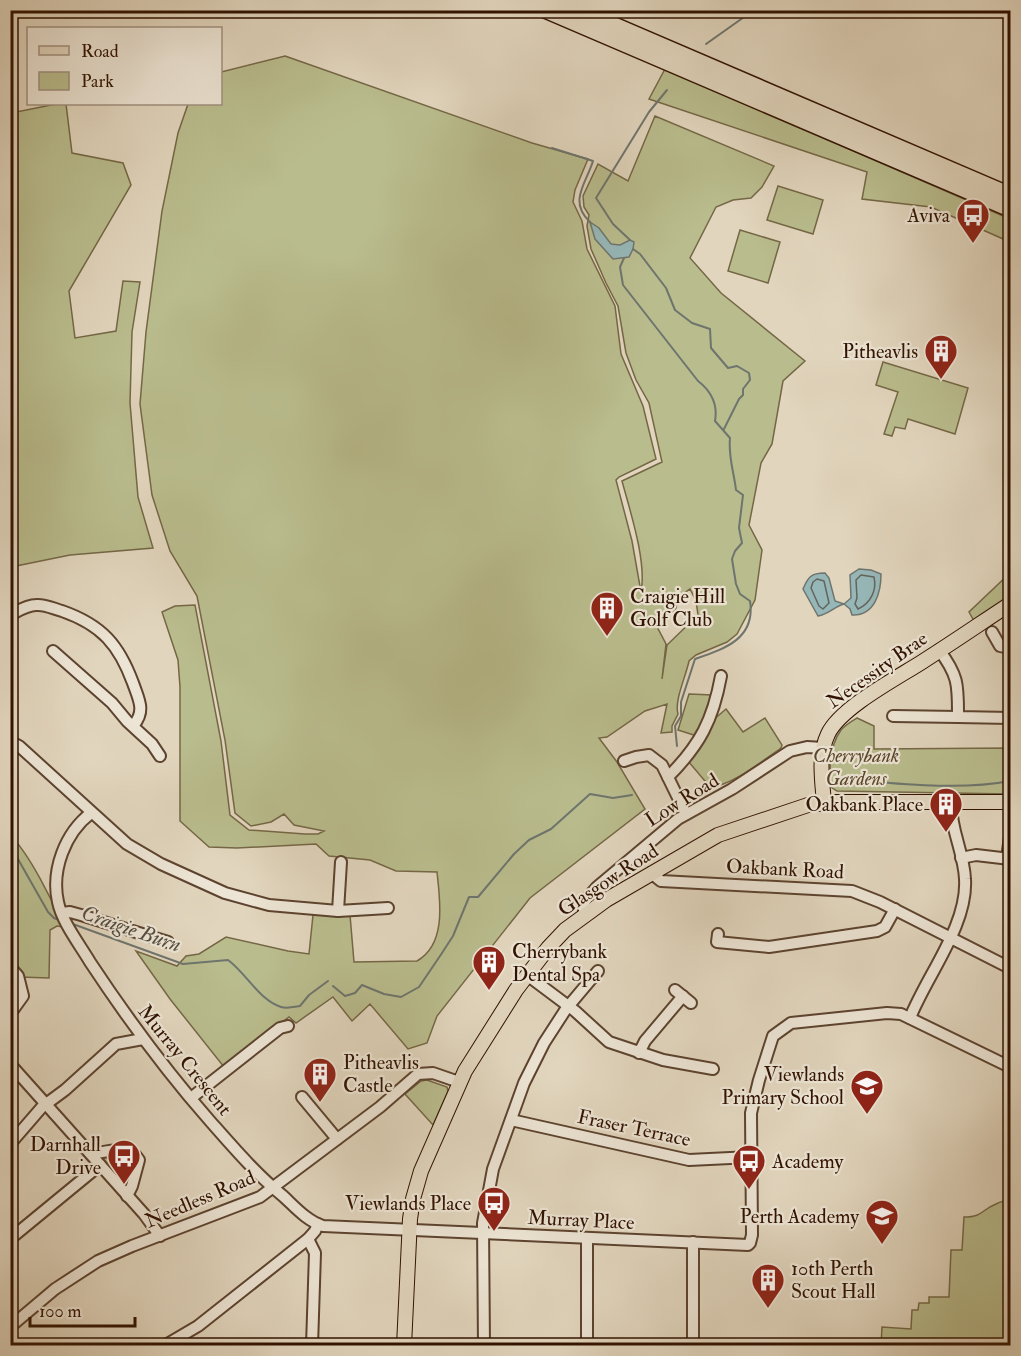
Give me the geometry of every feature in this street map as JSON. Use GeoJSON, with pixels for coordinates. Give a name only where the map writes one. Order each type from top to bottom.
{"type":"FeatureCollection","features":[{"type":"Feature","properties":{"kind":"highway"},"geometry":{"type":"LineString","coordinates":[[544,10],[1011,209]]}},
{"type":"Feature","properties":{"kind":"highway"},"geometry":{"type":"LineString","coordinates":[[579,10],[1011,195]]}},
{"type":"Feature","properties":{"kind":"main road","name":"Necessity Brae"},"geometry":{"type":"LineString","coordinates":[[824,802],[823,748],[836,720],[886,684],[1011,604]]}},
{"type":"Feature","properties":{"kind":"main road","name":"Glasgow Road"},"geometry":{"type":"LineString","coordinates":[[404,1346],[409,1230],[418,1180],[459,1082],[482,1042],[527,975],[559,936],[584,914],[651,873],[726,832],[806,806],[824,802],[1011,802]]}},
{"type":"Feature","properties":{"kind":"street"},"geometry":{"type":"LineString","coordinates":[[10,615],[31,605],[44,605],[85,620],[107,636],[126,665],[141,708],[140,716],[133,726]]}},
{"type":"Feature","properties":{"kind":"street"},"geometry":{"type":"LineString","coordinates":[[992,632],[1000,646],[1011,648]]}},
{"type":"Feature","properties":{"kind":"street"},"geometry":{"type":"LineString","coordinates":[[939,650],[953,669],[957,679],[958,717]]}},
{"type":"Feature","properties":{"kind":"street"},"geometry":{"type":"LineString","coordinates":[[53,651],[112,703],[152,744],[160,756]]}},
{"type":"Feature","properties":{"kind":"street"},"geometry":{"type":"LineString","coordinates":[[668,777],[681,764],[707,726],[716,705],[721,676]]}},
{"type":"Feature","properties":{"kind":"street"},"geometry":{"type":"LineString","coordinates":[[893,716],[1011,718]]}},
{"type":"Feature","properties":{"kind":"street"},"geometry":{"type":"LineString","coordinates":[[10,741],[19,746],[127,844],[161,864],[225,893],[269,905],[338,910],[388,908]]}},
{"type":"Feature","properties":{"kind":"street","name":"Low Road"},"geometry":{"type":"LineString","coordinates":[[584,914],[584,902],[597,887],[652,838],[686,814],[732,789],[790,751],[798,748],[823,748]]}},
{"type":"Feature","properties":{"kind":"street"},"geometry":{"type":"LineString","coordinates":[[624,761],[636,756],[649,755],[662,765],[686,814]]}},
{"type":"Feature","properties":{"kind":"street"},"geometry":{"type":"LineString","coordinates":[[910,1018],[959,920],[965,894],[966,878],[951,815],[951,802]]}},
{"type":"Feature","properties":{"kind":"street","name":"Murray Crescent"},"geometry":{"type":"LineString","coordinates":[[91,813],[67,842],[58,864],[56,888],[58,904],[65,919],[128,1018],[190,1098],[272,1187],[310,1220],[318,1224]]}},
{"type":"Feature","properties":{"kind":"street"},"geometry":{"type":"LineString","coordinates":[[961,858],[976,855],[1009,858],[1011,837]]}},
{"type":"Feature","properties":{"kind":"street"},"geometry":{"type":"LineString","coordinates":[[338,910],[341,862]]}},
{"type":"Feature","properties":{"kind":"street","name":"Oakbank Road"},"geometry":{"type":"LineString","coordinates":[[651,873],[658,881],[852,891],[895,909],[1011,968]]}},
{"type":"Feature","properties":{"kind":"street"},"geometry":{"type":"LineString","coordinates":[[718,934],[717,942],[769,947],[877,931],[885,927],[895,909]]}},
{"type":"Feature","properties":{"kind":"street"},"geometry":{"type":"LineString","coordinates":[[65,919],[70,912],[168,942]]}},
{"type":"Feature","properties":{"kind":"street"},"geometry":{"type":"LineString","coordinates":[[10,967],[18,976],[23,996],[10,1014]]}},
{"type":"Feature","properties":{"kind":"street"},"geometry":{"type":"LineString","coordinates":[[484,1346],[483,1233],[493,1169],[524,1083],[544,1043],[568,1007],[598,971]]}},
{"type":"Feature","properties":{"kind":"street"},"geometry":{"type":"LineString","coordinates":[[527,975],[609,1042],[663,1060],[714,1069]]}},
{"type":"Feature","properties":{"kind":"street"},"geometry":{"type":"LineString","coordinates":[[639,1053],[645,1041],[683,997]]}},
{"type":"Feature","properties":{"kind":"street"},"geometry":{"type":"LineString","coordinates":[[751,1157],[753,1100],[773,1036],[791,1023],[887,1013],[902,1014],[1011,1067]]}},
{"type":"Feature","properties":{"kind":"street"},"geometry":{"type":"LineString","coordinates":[[10,1144],[37,1116],[42,1107],[65,1090],[116,1044],[123,1034],[128,1018]]}},
{"type":"Feature","properties":{"kind":"street"},"geometry":{"type":"LineString","coordinates":[[190,1098],[280,1028],[288,1026]]}},
{"type":"Feature","properties":{"kind":"street"},"geometry":{"type":"LineString","coordinates":[[116,1044],[143,1039]]}},
{"type":"Feature","properties":{"kind":"street"},"geometry":{"type":"LineString","coordinates":[[10,1064],[156,1228],[159,1236]]}},
{"type":"Feature","properties":{"kind":"street","name":"Needless Road"},"geometry":{"type":"LineString","coordinates":[[10,1327],[39,1301],[88,1267],[121,1251],[254,1200],[393,1097],[418,1074],[433,1074],[459,1082]]}},
{"type":"Feature","properties":{"kind":"street"},"geometry":{"type":"LineString","coordinates":[[302,1097],[337,1139]]}},
{"type":"Feature","properties":{"kind":"street","name":"Fraser Terrace"},"geometry":{"type":"LineString","coordinates":[[511,1119],[689,1160],[751,1157]]}},
{"type":"Feature","properties":{"kind":"street"},"geometry":{"type":"LineString","coordinates":[[91,1154],[129,1150],[135,1154],[139,1160],[128,1196]]}},
{"type":"Feature","properties":{"kind":"street","name":"Murray Place"},"geometry":{"type":"LineString","coordinates":[[409,1230],[743,1245],[750,1243],[752,1235],[751,1157]]}},
{"type":"Feature","properties":{"kind":"street"},"geometry":{"type":"LineString","coordinates":[[10,1239],[100,1165]]}},
{"type":"Feature","properties":{"kind":"street"},"geometry":{"type":"LineString","coordinates":[[164,1346],[198,1326],[308,1239],[315,1232],[318,1224],[409,1230]]}},
{"type":"Feature","properties":{"kind":"street"},"geometry":{"type":"LineString","coordinates":[[587,1238],[587,1346]]}},
{"type":"Feature","properties":{"kind":"street"},"geometry":{"type":"LineString","coordinates":[[308,1239],[315,1253],[312,1346]]}},
{"type":"Feature","properties":{"kind":"street"},"geometry":{"type":"LineString","coordinates":[[693,1242],[693,1346]]}},
{"type":"Feature","properties":{"kind":"green space"},"geometry":{"type":"Polygon","coordinates":[[[285,56],[532,143],[588,159],[575,190],[573,202],[582,221],[587,249],[615,306],[621,354],[643,406],[656,459],[616,480],[632,541],[641,592],[640,552],[622,481],[662,462],[649,403],[636,380],[626,353],[618,306],[591,249],[587,226],[589,215],[584,207],[583,196],[598,164],[628,181],[655,116],[774,166],[762,187],[751,198],[733,200],[716,207],[690,258],[721,293],[805,361],[783,381],[772,444],[761,463],[749,525],[762,550],[755,600],[737,634],[727,642],[696,655],[689,661],[679,695],[678,714],[672,726],[672,732],[661,733],[667,704],[645,711],[607,737],[599,738],[617,762],[645,809],[530,898],[437,1016],[427,1043],[408,1049],[370,1004],[352,1021],[333,997],[296,1023],[289,1017],[224,1067],[170,999],[136,951],[177,966],[186,956],[199,954],[226,937],[309,954],[313,915],[350,915],[354,962],[417,961],[433,944],[437,933],[440,908],[437,872],[396,871],[370,860],[329,856],[316,844],[209,847],[180,821],[178,660],[162,612],[175,606],[195,605],[221,741],[230,815],[249,830],[305,834],[318,834],[324,831],[294,825],[284,814],[271,822],[251,826],[235,813],[225,740],[197,596],[170,551],[152,495],[140,404],[146,332],[162,211],[178,133],[188,105],[222,105],[222,72],[285,56]],[[690,589],[679,597],[675,611],[653,619],[666,644],[662,679],[667,645],[698,615],[696,601],[690,589]]]}},
{"type":"Feature","properties":{"kind":"green space"},"geometry":{"type":"Polygon","coordinates":[[[665,69],[1010,219],[1010,242],[931,207],[862,199],[867,172],[649,99],[665,69]]]}},
{"type":"Feature","properties":{"kind":"green space"},"geometry":{"type":"Polygon","coordinates":[[[51,105],[66,105],[72,153],[123,163],[131,185],[69,291],[75,338],[116,331],[123,281],[140,282],[132,332],[130,403],[138,497],[153,548],[70,555],[11,567],[11,113],[51,105]]]}},
{"type":"Feature","properties":{"kind":"green space"},"geometry":{"type":"Polygon","coordinates":[[[778,186],[823,200],[813,234],[767,220],[778,186]]]}},
{"type":"Feature","properties":{"kind":"green space"},"geometry":{"type":"Polygon","coordinates":[[[740,230],[780,242],[768,283],[728,271],[740,230]]]}},
{"type":"Feature","properties":{"kind":"green space"},"geometry":{"type":"Polygon","coordinates":[[[883,362],[968,388],[955,434],[908,419],[905,429],[895,427],[892,436],[884,434],[898,392],[876,385],[883,362]]]}},
{"type":"Feature","properties":{"kind":"green space"},"geometry":{"type":"Polygon","coordinates":[[[1010,573],[1010,596],[974,621],[969,612],[1010,573]]]}},
{"type":"Feature","properties":{"kind":"green space"},"geometry":{"type":"Polygon","coordinates":[[[689,694],[712,695],[709,715],[697,736],[678,730],[689,694]]]}},
{"type":"Feature","properties":{"kind":"green space"},"geometry":{"type":"Polygon","coordinates":[[[726,709],[743,732],[765,718],[782,745],[781,748],[737,778],[719,786],[710,787],[688,761],[712,721],[726,709]]]}},
{"type":"Feature","properties":{"kind":"green space","name":"Cherrybank Gardens"},"geometry":{"type":"Polygon","coordinates":[[[857,718],[874,726],[874,749],[1010,748],[1010,794],[837,791],[831,787],[832,750],[841,730],[857,718]]]}},
{"type":"Feature","properties":{"kind":"green space"},"geometry":{"type":"Polygon","coordinates":[[[10,835],[33,865],[64,927],[57,926],[50,930],[49,978],[19,977],[11,965],[10,835]]]}},
{"type":"Feature","properties":{"kind":"green space"},"geometry":{"type":"Polygon","coordinates":[[[427,1080],[447,1087],[448,1091],[433,1125],[405,1094],[421,1081],[427,1080]]]}},
{"type":"Feature","properties":{"kind":"green space"},"geometry":{"type":"Polygon","coordinates":[[[125,1152],[134,1160],[130,1188],[99,1155],[125,1152]]]}},
{"type":"Feature","properties":{"kind":"green space"},"geometry":{"type":"Polygon","coordinates":[[[1010,1199],[1010,1345],[881,1345],[882,1327],[911,1329],[912,1310],[918,1310],[919,1303],[929,1303],[929,1297],[949,1297],[951,1250],[962,1250],[964,1217],[979,1214],[991,1206],[1010,1199]]]}},
{"type":"Feature","properties":{"kind":"water"},"geometry":{"type":"Polygon","coordinates":[[[590,222],[599,228],[611,244],[620,245],[630,240],[634,242],[629,257],[613,259],[595,239],[590,222]]]}},
{"type":"Feature","properties":{"kind":"water"},"geometry":{"type":"Polygon","coordinates":[[[859,569],[881,574],[878,595],[866,612],[852,615],[850,609],[844,604],[851,598],[850,575],[859,569]]]}},
{"type":"Feature","properties":{"kind":"water"},"geometry":{"type":"Polygon","coordinates":[[[825,573],[829,578],[835,601],[844,604],[818,616],[803,589],[811,576],[825,573]]]}},
{"type":"Feature","properties":{"kind":"waterway"},"geometry":{"type":"LineString","coordinates":[[706,44],[754,10]]}},
{"type":"Feature","properties":{"kind":"waterway"},"geometry":{"type":"LineString","coordinates":[[630,240],[613,224],[596,198],[649,112],[667,90]]}},
{"type":"Feature","properties":{"kind":"waterway"},"geometry":{"type":"LineString","coordinates":[[552,148],[593,161],[579,200],[580,207],[590,222]]}},
{"type":"Feature","properties":{"kind":"waterway"},"geometry":{"type":"LineString","coordinates":[[633,249],[640,254],[666,288],[675,310],[692,323],[710,329],[711,348],[728,368],[737,366],[749,373],[750,380],[743,389],[743,395],[724,429]]}},
{"type":"Feature","properties":{"kind":"waterway"},"geometry":{"type":"LineString","coordinates":[[624,258],[620,267],[623,285],[712,398],[715,421],[730,438],[730,458],[736,490],[743,495],[739,528],[742,543],[732,559],[736,584],[740,594],[750,601],[751,614],[748,625],[736,641],[695,659],[681,702],[681,716],[675,726],[677,746]]}},
{"type":"Feature","properties":{"kind":"waterway"},"geometry":{"type":"LineString","coordinates":[[841,779],[948,786],[1010,781]]}},
{"type":"Feature","properties":{"kind":"waterway","name":"Craigie Burn"},"geometry":{"type":"LineString","coordinates":[[333,986],[345,996],[355,993],[362,985],[384,994],[401,997],[419,987],[453,936],[469,897],[478,897],[514,854],[529,840],[551,829],[590,794],[613,798],[632,795]]}},
{"type":"Feature","properties":{"kind":"waterway","name":"Craigie Burn"},"geometry":{"type":"LineString","coordinates":[[10,845],[48,912],[59,920]]}},
{"type":"Feature","properties":{"kind":"waterway","name":"Craigie Burn"},"geometry":{"type":"LineString","coordinates":[[70,923],[183,964],[228,960],[266,999],[283,1008],[300,1006],[309,995],[328,981]]}},
{"type":"Feature","properties":{"kind":"place","name":"Aviva"},"geometry":{"type":"Point","coordinates":[973,244]}},
{"type":"Feature","properties":{"kind":"place","name":"Pitheavlis"},"geometry":{"type":"Point","coordinates":[941,380]}},
{"type":"Feature","properties":{"kind":"place","name":"Craigie Hill Golf Club"},"geometry":{"type":"Point","coordinates":[607,637]}},
{"type":"Feature","properties":{"kind":"place","name":"Oakbank Place"},"geometry":{"type":"Point","coordinates":[946,833]}},
{"type":"Feature","properties":{"kind":"place","name":"Cherrybank Dental Spa"},"geometry":{"type":"Point","coordinates":[489,991]}},
{"type":"Feature","properties":{"kind":"place","name":"Pitheavlis Castle"},"geometry":{"type":"Point","coordinates":[320,1103]}},
{"type":"Feature","properties":{"kind":"place","name":"Viewlands Primary School"},"geometry":{"type":"Point","coordinates":[867,1115]}},
{"type":"Feature","properties":{"kind":"place","name":"Darnhall Drive"},"geometry":{"type":"Point","coordinates":[124,1185]}},
{"type":"Feature","properties":{"kind":"place","name":"Academy"},"geometry":{"type":"Point","coordinates":[749,1190]}},
{"type":"Feature","properties":{"kind":"place","name":"Viewlands Place"},"geometry":{"type":"Point","coordinates":[494,1232]}},
{"type":"Feature","properties":{"kind":"place","name":"Perth Academy"},"geometry":{"type":"Point","coordinates":[882,1245]}},
{"type":"Feature","properties":{"kind":"place","name":"10th Perth Scout Hall"},"geometry":{"type":"Point","coordinates":[768,1309]}}]}
